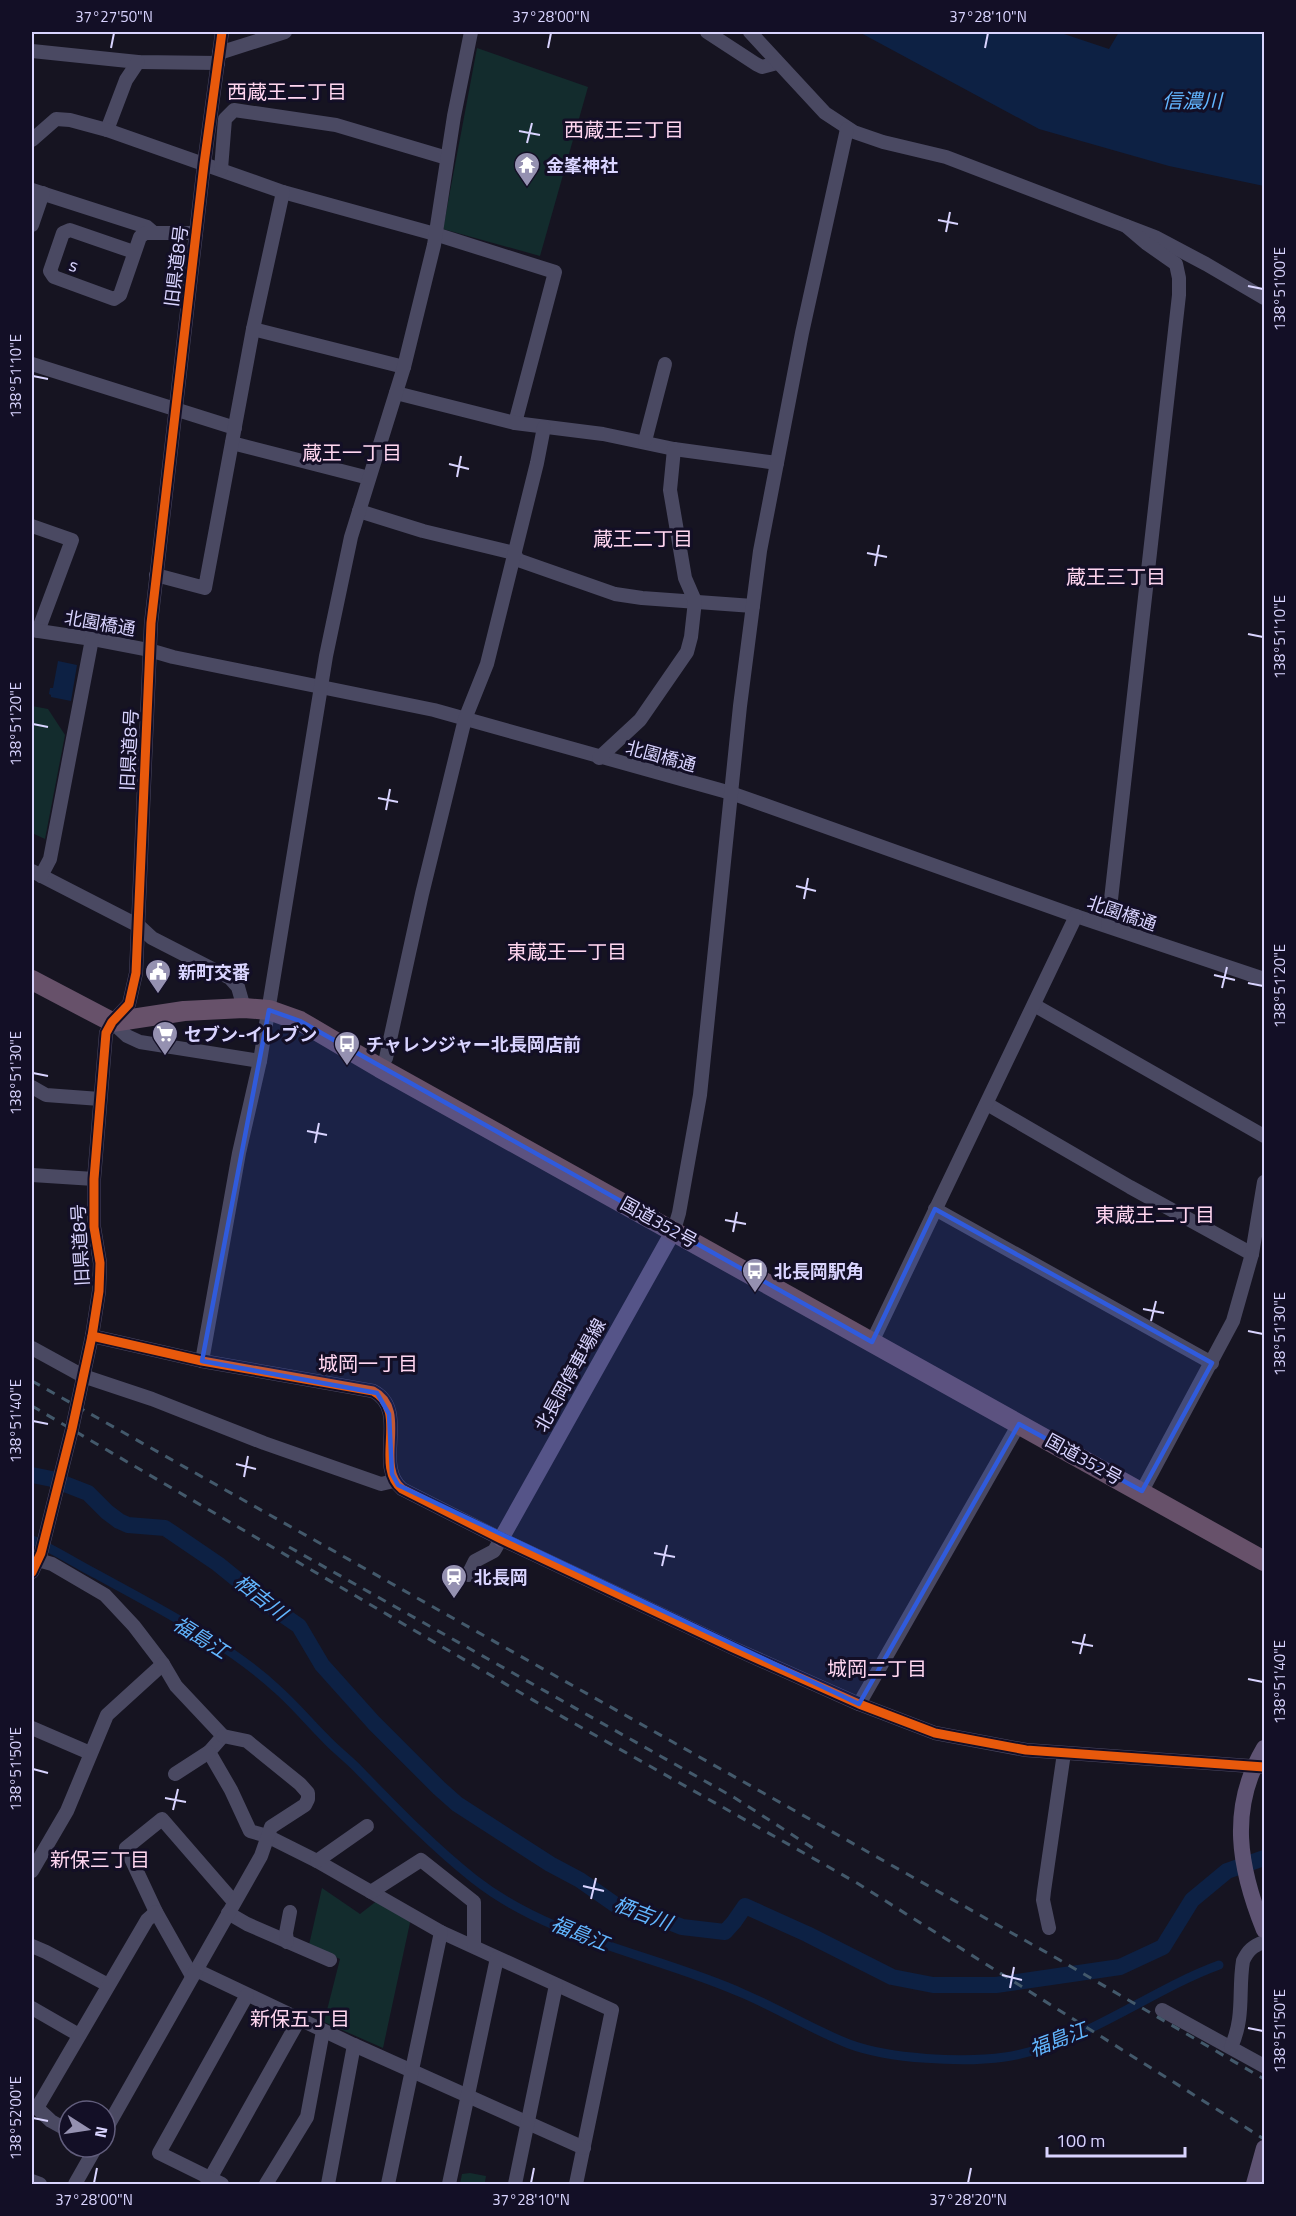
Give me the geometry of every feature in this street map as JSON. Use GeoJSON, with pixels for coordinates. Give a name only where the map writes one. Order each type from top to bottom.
{"type":"FeatureCollection","features":[{"type":"Feature","properties":{"kind":"highway"},"geometry":{"type":"LineString","coordinates":[[32,980],[112,1022]]}},
{"type":"Feature","properties":{"kind":"highway","name":"国道352号"},"geometry":{"type":"LineString","coordinates":[[112,1022],[184,1011],[244,1008],[269,1010],[300,1021],[380,1068],[1264,1561]]}},
{"type":"Feature","properties":{"kind":"main road","name":"北長岡停車場線"},"geometry":{"type":"LineString","coordinates":[[501,1539],[674,1230]]}},
{"type":"Feature","properties":{"kind":"main road"},"geometry":{"type":"LineString","coordinates":[[1261,1922],[1241,1851],[1240,1826],[1264,1748]]}},
{"type":"Feature","properties":{"kind":"main road"},"geometry":{"type":"LineString","coordinates":[[1254,2184],[1263,2154]]}},
{"type":"Feature","properties":{"kind":"street"},"geometry":{"type":"LineString","coordinates":[[32,51],[138,62],[285,32]]}},
{"type":"Feature","properties":{"kind":"street"},"geometry":{"type":"LineString","coordinates":[[201,1361],[239,1153],[260,1061],[321,687],[338,598],[359,511],[404,367],[435,234],[471,32]]}},
{"type":"Feature","properties":{"kind":"street"},"geometry":{"type":"LineString","coordinates":[[707,32],[762,67],[777,63]]}},
{"type":"Feature","properties":{"kind":"street"},"geometry":{"type":"LineString","coordinates":[[750,32],[825,113],[847,129],[883,142],[946,157],[1126,226],[1179,248],[1264,298]]}},
{"type":"Feature","properties":{"kind":"street","name":"旧県道8号"},"geometry":{"type":"LineString","coordinates":[[37,1562],[48,1528],[92,1336],[100,1274],[94,1227],[94,1179],[106,1033],[112,1022],[129,1004],[136,973],[140,926],[149,650],[175,408],[220,47]]}},
{"type":"Feature","properties":{"kind":"street"},"geometry":{"type":"LineString","coordinates":[[107,130],[126,80],[138,62]]}},
{"type":"Feature","properties":{"kind":"street"},"geometry":{"type":"LineString","coordinates":[[221,169],[225,119],[234,110],[336,125],[447,158]]}},
{"type":"Feature","properties":{"kind":"street"},"geometry":{"type":"LineString","coordinates":[[32,140],[56,118],[70,120],[107,130],[283,192],[435,234],[555,272],[515,423]]}},
{"type":"Feature","properties":{"kind":"street"},"geometry":{"type":"LineString","coordinates":[[674,1230],[680,1213],[700,1095],[731,793],[760,551],[802,333],[836,189],[847,129]]}},
{"type":"Feature","properties":{"kind":"street"},"geometry":{"type":"LineString","coordinates":[[32,225],[37,191],[147,226],[154,233],[196,233]]}},
{"type":"Feature","properties":{"kind":"street"},"geometry":{"type":"LineString","coordinates":[[156,575],[205,588],[253,329],[283,192]]}},
{"type":"Feature","properties":{"kind":"street"},"geometry":{"type":"LineString","coordinates":[[1108,926],[1179,295],[1179,270],[1176,264],[1126,226]]}},
{"type":"Feature","properties":{"kind":"street","name":"s"},"geometry":{"type":"LineString","coordinates":[[134,252],[70,230],[63,233],[50,271],[54,277],[114,299],[120,295],[140,237],[145,233],[154,233]]}},
{"type":"Feature","properties":{"kind":"street"},"geometry":{"type":"LineString","coordinates":[[253,329],[404,367]]}},
{"type":"Feature","properties":{"kind":"street"},"geometry":{"type":"LineString","coordinates":[[32,364],[235,428]]}},
{"type":"Feature","properties":{"kind":"street"},"geometry":{"type":"LineString","coordinates":[[645,441],[665,364]]}},
{"type":"Feature","properties":{"kind":"street"},"geometry":{"type":"LineString","coordinates":[[396,393],[515,423],[645,441],[674,449],[777,463]]}},
{"type":"Feature","properties":{"kind":"street"},"geometry":{"type":"LineString","coordinates":[[380,1068],[386,1058],[422,894],[465,719],[487,664],[544,427]]}},
{"type":"Feature","properties":{"kind":"street"},"geometry":{"type":"LineString","coordinates":[[232,443],[369,478]]}},
{"type":"Feature","properties":{"kind":"street"},"geometry":{"type":"LineString","coordinates":[[599,758],[640,720],[687,652],[695,601],[685,578],[670,490],[674,449]]}},
{"type":"Feature","properties":{"kind":"street"},"geometry":{"type":"LineString","coordinates":[[359,511],[423,531],[514,553],[518,560],[615,594],[753,606]]}},
{"type":"Feature","properties":{"kind":"street"},"geometry":{"type":"LineString","coordinates":[[32,526],[72,540],[34,630]]}},
{"type":"Feature","properties":{"kind":"street","name":"北園橋通"},"geometry":{"type":"LineString","coordinates":[[34,630],[149,650],[173,657],[434,710],[599,758],[731,793],[1076,916],[1264,979]]}},
{"type":"Feature","properties":{"kind":"street"},"geometry":{"type":"LineString","coordinates":[[92,639],[50,859],[36,874],[140,926],[152,938],[230,978],[238,987],[244,1008]]}},
{"type":"Feature","properties":{"kind":"street"},"geometry":{"type":"LineString","coordinates":[[872,1342],[1076,916]]}},
{"type":"Feature","properties":{"kind":"street"},"geometry":{"type":"LineString","coordinates":[[1034,1005],[1264,1136]]}},
{"type":"Feature","properties":{"kind":"street"},"geometry":{"type":"LineString","coordinates":[[112,1022],[127,1036],[140,1042],[260,1061]]}},
{"type":"Feature","properties":{"kind":"street"},"geometry":{"type":"LineString","coordinates":[[32,1088],[46,1095],[100,1100]]}},
{"type":"Feature","properties":{"kind":"street"},"geometry":{"type":"LineString","coordinates":[[987,1104],[1252,1254]]}},
{"type":"Feature","properties":{"kind":"street"},"geometry":{"type":"LineString","coordinates":[[32,1179],[94,1179]]}},
{"type":"Feature","properties":{"kind":"street"},"geometry":{"type":"LineString","coordinates":[[1142,1491],[1233,1321],[1252,1254],[1264,1182]]}},
{"type":"Feature","properties":{"kind":"street"},"geometry":{"type":"LineString","coordinates":[[934,1209],[1212,1363]]}},
{"type":"Feature","properties":{"kind":"street"},"geometry":{"type":"LineString","coordinates":[[92,1336],[201,1361],[367,1389],[380,1395],[385,1401],[389,1414],[390,1465],[394,1481],[402,1489],[501,1539],[733,1648],[859,1704],[935,1733],[1002,1747],[1259,1768]]}},
{"type":"Feature","properties":{"kind":"street"},"geometry":{"type":"LineString","coordinates":[[32,1348],[83,1376],[152,1399],[381,1484],[394,1481]]}},
{"type":"Feature","properties":{"kind":"street"},"geometry":{"type":"LineString","coordinates":[[859,1704],[1019,1424]]}},
{"type":"Feature","properties":{"kind":"street"},"geometry":{"type":"LineString","coordinates":[[468,1575],[475,1561],[494,1551],[501,1539]]}},
{"type":"Feature","properties":{"kind":"street"},"geometry":{"type":"LineString","coordinates":[[37,1562],[52,1564],[105,1595],[134,1626],[163,1664],[176,1686],[224,1736],[247,1741],[308,1793],[305,1805],[271,1827],[261,1856],[117,2110]]}},
{"type":"Feature","properties":{"kind":"street"},"geometry":{"type":"LineString","coordinates":[[32,1871],[67,1811],[107,1715],[163,1664]]}},
{"type":"Feature","properties":{"kind":"street"},"geometry":{"type":"LineString","coordinates":[[32,1728],[90,1753]]}},
{"type":"Feature","properties":{"kind":"street"},"geometry":{"type":"LineString","coordinates":[[175,1774],[209,1752],[224,1736]]}},
{"type":"Feature","properties":{"kind":"street"},"geometry":{"type":"LineString","coordinates":[[209,1752],[231,1790],[250,1832],[267,1836],[316,1861],[441,1932],[612,2010],[576,2184]]}},
{"type":"Feature","properties":{"kind":"street"},"geometry":{"type":"LineString","coordinates":[[1049,1928],[1043,1900],[1064,1753]]}},
{"type":"Feature","properties":{"kind":"street"},"geometry":{"type":"LineString","coordinates":[[330,1960],[247,1924],[231,1908],[162,1819],[126,1848],[156,1912],[194,1973],[584,2148]]}},
{"type":"Feature","properties":{"kind":"street"},"geometry":{"type":"LineString","coordinates":[[316,1861],[367,1826]]}},
{"type":"Feature","properties":{"kind":"street"},"geometry":{"type":"LineString","coordinates":[[371,1892],[421,1860],[474,1902],[474,1946]]}},
{"type":"Feature","properties":{"kind":"street"},"geometry":{"type":"LineString","coordinates":[[57,2125],[34,2105],[79,2035],[147,1920],[156,1912]]}},
{"type":"Feature","properties":{"kind":"street"},"geometry":{"type":"LineString","coordinates":[[287,1942],[286,1933],[290,1912]]}},
{"type":"Feature","properties":{"kind":"street"},"geometry":{"type":"LineString","coordinates":[[388,2184],[441,1932]]}},
{"type":"Feature","properties":{"kind":"street"},"geometry":{"type":"LineString","coordinates":[[1231,2047],[1236,2036],[1241,2010],[1243,1961],[1246,1953],[1253,1946],[1264,1942]]}},
{"type":"Feature","properties":{"kind":"street"},"geometry":{"type":"LineString","coordinates":[[32,1946],[108,1985]]}},
{"type":"Feature","properties":{"kind":"street"},"geometry":{"type":"LineString","coordinates":[[449,2184],[497,1958]]}},
{"type":"Feature","properties":{"kind":"street"},"geometry":{"type":"LineString","coordinates":[[515,2184],[556,1984]]}},
{"type":"Feature","properties":{"kind":"street"},"geometry":{"type":"LineString","coordinates":[[247,1995],[159,2153],[213,2182],[299,2020]]}},
{"type":"Feature","properties":{"kind":"street"},"geometry":{"type":"LineString","coordinates":[[32,2008],[79,2035]]}},
{"type":"Feature","properties":{"kind":"street"},"geometry":{"type":"LineString","coordinates":[[1162,2010],[1264,2066]]}},
{"type":"Feature","properties":{"kind":"street"},"geometry":{"type":"LineString","coordinates":[[266,2184],[307,2117],[323,2031]]}},
{"type":"Feature","properties":{"kind":"street"},"geometry":{"type":"LineString","coordinates":[[328,2184],[354,2045]]}},
{"type":"Feature","properties":{"kind":"street"},"geometry":{"type":"LineString","coordinates":[[75,2184],[89,2159]]}},
{"type":"Feature","properties":{"kind":"street"},"geometry":{"type":"LineString","coordinates":[[32,2181],[40,2184]]}},
{"type":"Feature","properties":{"kind":"highlighted area"},"geometry":{"type":"Polygon","coordinates":[[[269,1010],[300,1021],[872,1342],[935,1209],[1212,1363],[1142,1491],[1019,1424],[859,1704],[398,1485],[392,1474],[389,1414],[377,1393],[202,1361],[269,1010]]]}},
{"type":"Feature","properties":{"kind":"green space"},"geometry":{"type":"Polygon","coordinates":[[[477,48],[588,87],[540,256],[443,229],[477,48]]]}},
{"type":"Feature","properties":{"kind":"green space"},"geometry":{"type":"Polygon","coordinates":[[[32,706],[48,709],[65,735],[45,839],[32,833],[32,706]]]}},
{"type":"Feature","properties":{"kind":"green space"},"geometry":{"type":"Polygon","coordinates":[[[322,1888],[360,1914],[378,1900],[411,1918],[383,2048],[324,2022],[340,1959],[309,1945],[322,1888]]]}},
{"type":"Feature","properties":{"kind":"green space"},"geometry":{"type":"Polygon","coordinates":[[[462,2174],[486,2176],[485,2182],[497,2184],[460,2184],[462,2174]]]}},
{"type":"Feature","properties":{"kind":"water","name":"信濃川"},"geometry":{"type":"Polygon","coordinates":[[[859,32],[1058,32],[1109,49],[1119,32],[1264,32],[1264,186],[1169,166],[1039,129],[859,32]]]}},
{"type":"Feature","properties":{"kind":"water"},"geometry":{"type":"Polygon","coordinates":[[[58,661],[77,665],[71,701],[51,697],[49,694],[50,688],[53,688],[58,661]]]}},
{"type":"Feature","properties":{"kind":"waterway","name":"栖吉川"},"geometry":{"type":"LineString","coordinates":[[32,1475],[52,1479],[88,1493],[107,1512],[128,1525],[165,1528],[218,1564],[299,1626],[322,1665],[374,1723],[457,1804],[550,1864],[580,1880],[620,1908],[647,1913],[682,1927],[725,1932],[745,1906],[892,1977],[933,1985],[996,1985],[1120,1967],[1163,1947],[1192,1900],[1227,1871],[1264,1858]]}},
{"type":"Feature","properties":{"kind":"waterway","name":"福島江"},"geometry":{"type":"LineString","coordinates":[[32,1540],[191,1627],[258,1672],[427,1839],[474,1879],[505,1900],[537,1918],[571,1932],[744,1994],[849,2044],[884,2053],[926,2058],[969,2060],[1005,2057],[1061,2042],[1219,1965]]}},
{"type":"Feature","properties":{"kind":"railway"},"geometry":{"type":"LineString","coordinates":[[32,1381],[1058,1959],[1264,2079]]}},
{"type":"Feature","properties":{"kind":"railway"},"geometry":{"type":"LineString","coordinates":[[32,1406],[538,1703],[857,1883],[1264,2139]]}},
{"type":"Feature","properties":{"kind":"railway"},"geometry":{"type":"LineString","coordinates":[[289,1547],[735,1798],[819,1852]]}},
{"type":"Feature","properties":{"kind":"cycle path"},"geometry":{"type":"LineString","coordinates":[[32,1572],[41,1553],[72,1429],[99,1291],[100,1263],[94,1227],[94,1179],[106,1033],[112,1022],[129,1004],[136,973],[151,623],[204,164],[222,32]]}},
{"type":"Feature","properties":{"kind":"cycle path"},"geometry":{"type":"LineString","coordinates":[[92,1336],[202,1361],[373,1391],[384,1400],[389,1411],[390,1466],[394,1479],[402,1489],[501,1539],[733,1648],[859,1704],[935,1733],[1026,1750],[1264,1767]]}},
{"type":"Feature","properties":{"kind":"place","name":"金峯神社"},"geometry":{"type":"Point","coordinates":[527,188]}},
{"type":"Feature","properties":{"kind":"place","name":"新町交番"},"geometry":{"type":"Point","coordinates":[158,995]}},
{"type":"Feature","properties":{"kind":"place","name":"セブン-イレブン"},"geometry":{"type":"Point","coordinates":[165,1057]}},
{"type":"Feature","properties":{"kind":"place","name":"チャレンジャー北長岡店前"},"geometry":{"type":"Point","coordinates":[347,1067]}},
{"type":"Feature","properties":{"kind":"place","name":"北長岡駅角"},"geometry":{"type":"Point","coordinates":[755,1294]}},
{"type":"Feature","properties":{"kind":"place","name":"北長岡"},"geometry":{"type":"Point","coordinates":[454,1600]}},
{"type":"Feature","properties":{"kind":"district","name":"西蔵王二丁目"},"geometry":{"type":"Point","coordinates":[287,91]}},
{"type":"Feature","properties":{"kind":"district","name":"西蔵王三丁目"},"geometry":{"type":"Point","coordinates":[624,129]}},
{"type":"Feature","properties":{"kind":"district","name":"蔵王一丁目"},"geometry":{"type":"Point","coordinates":[352,452]}},
{"type":"Feature","properties":{"kind":"district","name":"蔵王二丁目"},"geometry":{"type":"Point","coordinates":[643,538]}},
{"type":"Feature","properties":{"kind":"district","name":"蔵王三丁目"},"geometry":{"type":"Point","coordinates":[1116,576]}},
{"type":"Feature","properties":{"kind":"district","name":"東蔵王一丁目"},"geometry":{"type":"Point","coordinates":[567,951]}},
{"type":"Feature","properties":{"kind":"district","name":"東蔵王二丁目"},"geometry":{"type":"Point","coordinates":[1155,1214]}},
{"type":"Feature","properties":{"kind":"district","name":"城岡一丁目"},"geometry":{"type":"Point","coordinates":[368,1363]}},
{"type":"Feature","properties":{"kind":"district","name":"城岡二丁目"},"geometry":{"type":"Point","coordinates":[877,1668]}},
{"type":"Feature","properties":{"kind":"district","name":"新保三丁目"},"geometry":{"type":"Point","coordinates":[100,1859]}},
{"type":"Feature","properties":{"kind":"district","name":"新保五丁目"},"geometry":{"type":"Point","coordinates":[300,2018]}}]}
